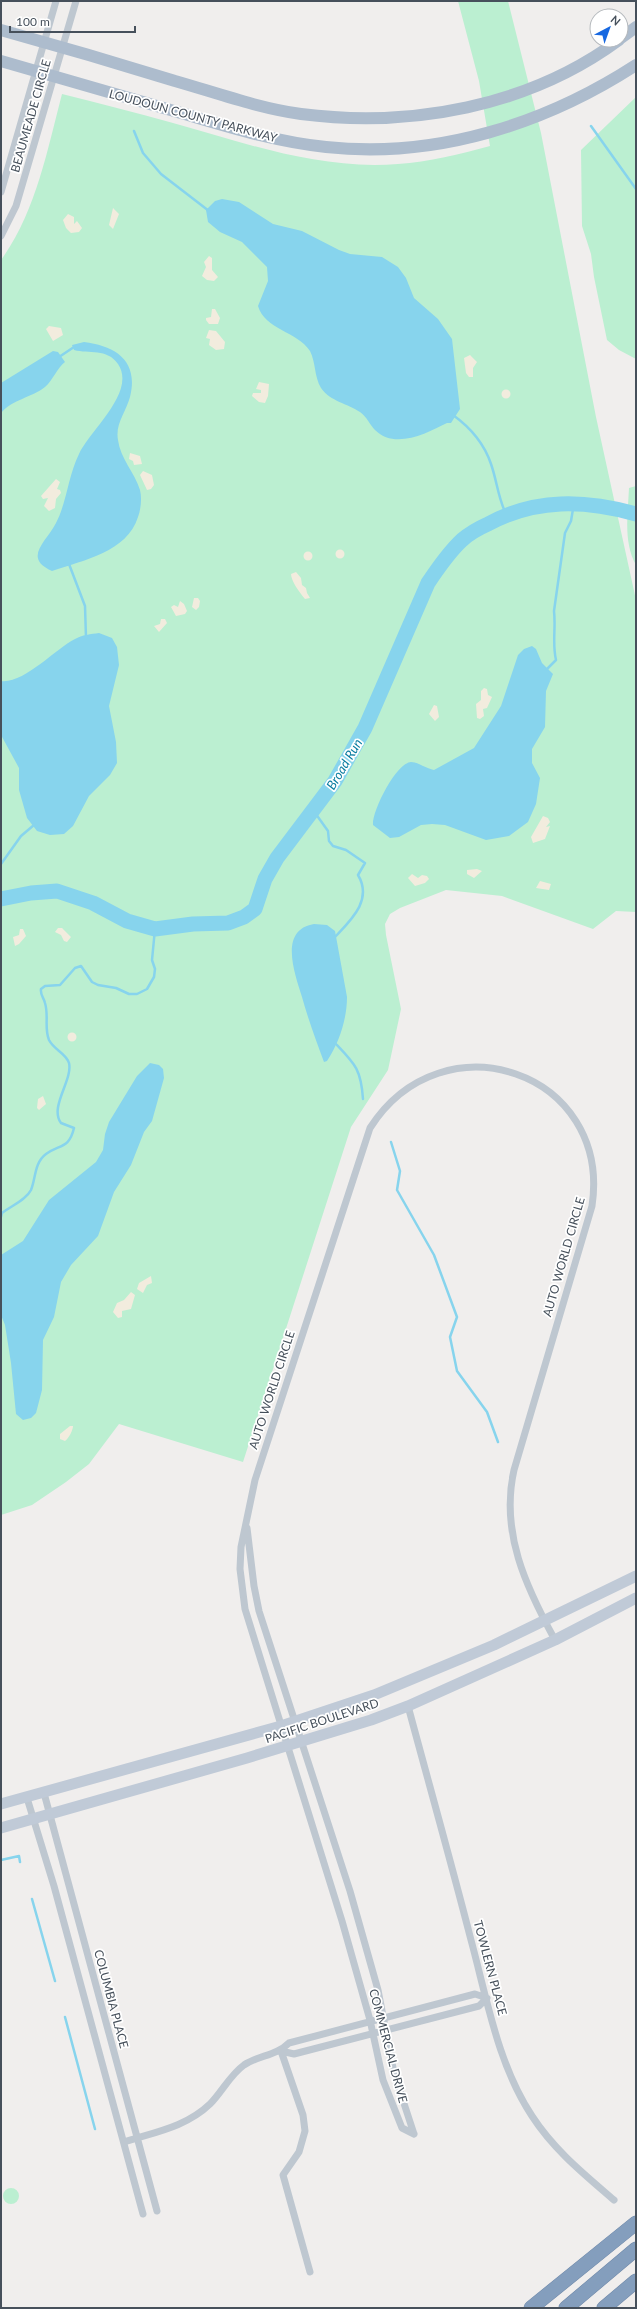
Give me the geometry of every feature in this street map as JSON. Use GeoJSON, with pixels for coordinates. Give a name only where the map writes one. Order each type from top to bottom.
{"type":"FeatureCollection","features":[{"type":"Feature","properties":{"kind":"highway"},"geometry":{"type":"LineString","coordinates":[[532,2308],[636,2223]]}},
{"type":"Feature","properties":{"kind":"highway"},"geometry":{"type":"LineString","coordinates":[[566,2308],[636,2249]]}},
{"type":"Feature","properties":{"kind":"highway"},"geometry":{"type":"LineString","coordinates":[[604,2308],[636,2281]]}},
{"type":"Feature","properties":{"kind":"main road"},"geometry":{"type":"LineString","coordinates":[[1,30],[273,109],[322,116],[386,118],[446,112],[513,94],[566,72],[605,48]]}},
{"type":"Feature","properties":{"kind":"main road","name":"LOUDOUN COUNTY PARKWAY"},"geometry":{"type":"LineString","coordinates":[[1,61],[265,137],[328,147],[361,149],[430,145],[499,130],[541,116],[576,100],[636,65]]}},
{"type":"Feature","properties":{"kind":"main road","name":"PACIFIC BOULEVARD"},"geometry":{"type":"LineString","coordinates":[[1,1804],[281,1726],[404,1683],[545,1622],[636,1576]]}},
{"type":"Feature","properties":{"kind":"main road","name":"PACIFIC BOULEVARD"},"geometry":{"type":"LineString","coordinates":[[1,1828],[287,1746],[371,1720],[408,1706],[555,1640],[636,1598]]}},
{"type":"Feature","properties":{"kind":"street","name":"BEAUMEADE CIRCLE"},"geometry":{"type":"LineString","coordinates":[[1,192],[56,1]]}},
{"type":"Feature","properties":{"kind":"street","name":"BEAUMEADE CIRCLE"},"geometry":{"type":"LineString","coordinates":[[1,236],[16,206],[76,1]]}},
{"type":"Feature","properties":{"kind":"street","name":"AUTO WORLD CIRCLE"},"geometry":{"type":"LineString","coordinates":[[281,1726],[244,1601],[240,1569],[246,1523],[255,1480],[370,1128],[383,1110],[401,1092],[434,1074],[470,1066],[497,1068],[512,1072],[535,1082],[547,1090],[569,1112],[583,1136],[589,1150],[594,1178],[594,1193],[588,1221],[514,1470],[509,1498],[510,1529],[518,1562],[545,1622],[555,1640]]}},
{"type":"Feature","properties":{"kind":"street","name":"AUTO WORLD CIRCLE"},"geometry":{"type":"LineString","coordinates":[[246,1523],[254,1586],[259,1610],[302,1741]]}},
{"type":"Feature","properties":{"kind":"street","name":"TOWLERN PLACE"},"geometry":{"type":"LineString","coordinates":[[408,1706],[487,1998],[509,2071],[532,2116],[561,2152],[614,2200]]}},
{"type":"Feature","properties":{"kind":"street","name":"COMMERCIAL DRIVE"},"geometry":{"type":"LineString","coordinates":[[281,1726],[337,1906],[370,2020],[383,2080],[395,2114],[402,2128],[414,2134],[394,2073],[383,2017],[363,1936],[302,1741]]}},
{"type":"Feature","properties":{"kind":"street","name":"COLUMBIA PLACE"},"geometry":{"type":"LineString","coordinates":[[44,1793],[157,2211]]}},
{"type":"Feature","properties":{"kind":"street","name":"COLUMBIA PLACE"},"geometry":{"type":"LineString","coordinates":[[27,1798],[143,2214]]}},
{"type":"Feature","properties":{"kind":"street"},"geometry":{"type":"LineString","coordinates":[[124,2142],[165,2130],[196,2115],[210,2104],[243,2066],[262,2056],[281,2051],[294,2054],[385,2031],[479,2006],[487,1998],[475,1994],[370,2020],[289,2043],[281,2051]]}},
{"type":"Feature","properties":{"kind":"street"},"geometry":{"type":"LineString","coordinates":[[281,2051],[305,2125],[303,2144],[283,2175],[310,2272]]}},
{"type":"Feature","properties":{"kind":"green space"},"geometry":{"type":"Polygon","coordinates":[[[458,1],[508,1],[541,133],[596,417],[636,600],[636,912],[616,911],[593,929],[502,896],[446,890],[400,908],[390,914],[385,924],[386,935],[401,1009],[388,1070],[351,1127],[243,1462],[119,1424],[89,1464],[66,1482],[32,1505],[1,1515],[1,260],[23,222],[32,201],[62,94],[284,154],[340,163],[368,165],[410,163],[490,146],[479,81],[458,1]]]}},
{"type":"Feature","properties":{"kind":"green space"},"geometry":{"type":"Polygon","coordinates":[[[636,97],[636,359],[619,350],[607,340],[594,277],[591,254],[582,226],[581,150],[636,97]]]}},
{"type":"Feature","properties":{"kind":"green space"},"geometry":{"type":"Polygon","coordinates":[[[636,486],[636,565],[629,547],[627,517],[629,488],[636,486]]]}},
{"type":"Feature","properties":{"kind":"green space"},"geometry":{"type":"Polygon","coordinates":[[[11,2188],[18,2193],[19,2196],[14,2203],[11,2204],[4,2199],[3,2196],[8,2189],[11,2188]]]}},
{"type":"Feature","properties":{"kind":"sand"},"geometry":{"type":"Polygon","coordinates":[[[113,208],[119,214],[113,229],[109,225],[113,208]]]}},
{"type":"Feature","properties":{"kind":"sand"},"geometry":{"type":"Polygon","coordinates":[[[68,214],[74,217],[74,224],[77,221],[82,228],[79,232],[71,233],[66,228],[63,220],[68,214]]]}},
{"type":"Feature","properties":{"kind":"sand"},"geometry":{"type":"Polygon","coordinates":[[[209,256],[212,258],[212,270],[218,277],[214,281],[207,280],[202,276],[206,267],[204,262],[209,256]]]}},
{"type":"Feature","properties":{"kind":"sand"},"geometry":{"type":"Polygon","coordinates":[[[212,309],[215,309],[220,318],[218,324],[209,324],[206,320],[206,318],[211,317],[212,309]]]}},
{"type":"Feature","properties":{"kind":"sand"},"geometry":{"type":"Polygon","coordinates":[[[49,326],[61,328],[63,335],[53,341],[46,329],[49,326]]]}},
{"type":"Feature","properties":{"kind":"sand"},"geometry":{"type":"Polygon","coordinates":[[[209,330],[216,331],[225,342],[224,349],[216,350],[209,345],[210,339],[206,338],[209,330]]]}},
{"type":"Feature","properties":{"kind":"sand"},"geometry":{"type":"Polygon","coordinates":[[[470,355],[477,362],[473,368],[473,377],[469,377],[466,373],[464,358],[470,355]]]}},
{"type":"Feature","properties":{"kind":"sand"},"geometry":{"type":"Polygon","coordinates":[[[259,382],[269,384],[268,396],[265,403],[259,402],[252,396],[253,393],[261,393],[261,390],[256,389],[259,382]]]}},
{"type":"Feature","properties":{"kind":"sand"},"geometry":{"type":"Polygon","coordinates":[[[506,389],[511,394],[506,399],[501,394],[506,389]]]}},
{"type":"Feature","properties":{"kind":"sand"},"geometry":{"type":"Polygon","coordinates":[[[130,453],[140,456],[142,464],[134,465],[133,461],[129,459],[130,453]]]}},
{"type":"Feature","properties":{"kind":"sand"},"geometry":{"type":"Polygon","coordinates":[[[143,471],[152,475],[154,485],[151,489],[147,490],[140,475],[143,471]]]}},
{"type":"Feature","properties":{"kind":"sand"},"geometry":{"type":"Polygon","coordinates":[[[56,479],[60,482],[57,489],[60,490],[61,493],[56,499],[55,508],[49,511],[44,506],[48,498],[43,499],[41,496],[56,479]]]}},
{"type":"Feature","properties":{"kind":"sand"},"geometry":{"type":"Polygon","coordinates":[[[340,549],[345,554],[340,559],[335,554],[340,549]]]}},
{"type":"Feature","properties":{"kind":"sand"},"geometry":{"type":"Polygon","coordinates":[[[306,552],[310,552],[312,556],[310,560],[306,560],[304,558],[304,554],[306,552]]]}},
{"type":"Feature","properties":{"kind":"sand"},"geometry":{"type":"Polygon","coordinates":[[[296,572],[301,578],[302,585],[306,588],[310,598],[305,599],[294,583],[291,574],[296,572]]]}},
{"type":"Feature","properties":{"kind":"sand"},"geometry":{"type":"Polygon","coordinates":[[[194,598],[198,598],[200,601],[199,607],[196,610],[192,607],[194,598]]]}},
{"type":"Feature","properties":{"kind":"sand"},"geometry":{"type":"Polygon","coordinates":[[[180,601],[184,604],[187,611],[185,614],[176,616],[171,607],[174,605],[178,607],[180,601]]]}},
{"type":"Feature","properties":{"kind":"sand"},"geometry":{"type":"Polygon","coordinates":[[[161,619],[165,619],[167,623],[159,632],[154,626],[160,624],[161,619]]]}},
{"type":"Feature","properties":{"kind":"sand"},"geometry":{"type":"Polygon","coordinates":[[[484,688],[487,689],[488,695],[492,697],[487,708],[483,709],[484,716],[480,719],[477,718],[476,704],[481,700],[481,691],[484,688]]]}},
{"type":"Feature","properties":{"kind":"sand"},"geometry":{"type":"Polygon","coordinates":[[[434,705],[437,706],[439,717],[435,721],[429,714],[434,705]]]}},
{"type":"Feature","properties":{"kind":"sand"},"geometry":{"type":"Polygon","coordinates":[[[543,816],[548,818],[550,822],[546,827],[550,826],[545,839],[533,843],[531,837],[543,816]]]}},
{"type":"Feature","properties":{"kind":"sand"},"geometry":{"type":"Polygon","coordinates":[[[477,869],[482,871],[474,878],[467,874],[467,870],[477,869]]]}},
{"type":"Feature","properties":{"kind":"sand"},"geometry":{"type":"Polygon","coordinates":[[[412,874],[418,878],[422,875],[427,876],[429,879],[425,883],[415,886],[408,878],[412,874]]]}},
{"type":"Feature","properties":{"kind":"sand"},"geometry":{"type":"Polygon","coordinates":[[[540,881],[551,884],[549,890],[536,888],[540,881]]]}},
{"type":"Feature","properties":{"kind":"sand"},"geometry":{"type":"Polygon","coordinates":[[[58,928],[62,928],[71,937],[67,942],[64,941],[61,935],[55,932],[58,928]]]}},
{"type":"Feature","properties":{"kind":"sand"},"geometry":{"type":"Polygon","coordinates":[[[20,929],[23,929],[26,936],[19,944],[15,946],[13,937],[19,935],[20,929]]]}},
{"type":"Feature","properties":{"kind":"sand"},"geometry":{"type":"Polygon","coordinates":[[[72,1032],[77,1037],[72,1042],[67,1037],[72,1032]]]}},
{"type":"Feature","properties":{"kind":"sand"},"geometry":{"type":"Polygon","coordinates":[[[43,1096],[46,1104],[39,1110],[37,1108],[38,1099],[43,1096]]]}},
{"type":"Feature","properties":{"kind":"sand"},"geometry":{"type":"Polygon","coordinates":[[[151,1276],[152,1283],[147,1285],[143,1293],[137,1289],[139,1283],[151,1276]]]}},
{"type":"Feature","properties":{"kind":"sand"},"geometry":{"type":"Polygon","coordinates":[[[131,1292],[135,1295],[131,1309],[122,1311],[122,1317],[118,1318],[113,1312],[117,1303],[124,1300],[131,1292]]]}},
{"type":"Feature","properties":{"kind":"sand"},"geometry":{"type":"Polygon","coordinates":[[[70,1426],[73,1426],[73,1428],[68,1438],[65,1441],[60,1439],[60,1434],[70,1426]]]}},
{"type":"Feature","properties":{"kind":"water"},"geometry":{"type":"Polygon","coordinates":[[[222,199],[239,202],[273,224],[302,231],[339,250],[350,254],[382,257],[398,267],[406,278],[414,298],[438,319],[452,339],[460,409],[451,423],[447,423],[411,438],[392,439],[383,436],[375,430],[365,416],[360,412],[325,393],[319,383],[310,351],[304,344],[274,326],[267,320],[258,306],[268,281],[267,267],[242,242],[220,232],[208,222],[206,210],[215,201],[222,199]]]}},
{"type":"Feature","properties":{"kind":"water"},"geometry":{"type":"Polygon","coordinates":[[[84,342],[106,347],[115,352],[128,365],[132,384],[130,397],[119,423],[117,434],[119,447],[140,490],[140,507],[138,517],[132,529],[124,539],[114,547],[103,553],[52,571],[43,566],[39,561],[39,549],[60,515],[72,471],[79,454],[117,399],[121,387],[122,375],[118,364],[114,359],[98,352],[74,350],[72,345],[84,342]]]}},
{"type":"Feature","properties":{"kind":"water"},"geometry":{"type":"Polygon","coordinates":[[[53,351],[58,352],[65,362],[48,384],[40,391],[11,405],[1,413],[1,383],[53,351]]]}},
{"type":"Feature","properties":{"kind":"water"},"geometry":{"type":"Polygon","coordinates":[[[99,633],[112,638],[117,647],[119,665],[109,706],[116,742],[117,763],[110,775],[89,796],[73,826],[64,834],[50,835],[37,831],[27,818],[19,790],[19,768],[1,735],[1,681],[10,680],[29,672],[67,644],[78,638],[99,633]]]}},
{"type":"Feature","properties":{"kind":"water"},"geometry":{"type":"Polygon","coordinates":[[[532,646],[536,649],[542,663],[553,674],[546,691],[545,727],[532,749],[532,763],[540,778],[536,804],[528,822],[509,836],[486,840],[445,825],[432,824],[421,825],[399,837],[390,838],[373,825],[376,809],[386,789],[392,779],[405,764],[414,762],[434,770],[474,748],[501,706],[518,655],[524,649],[532,646]]]}},
{"type":"Feature","properties":{"kind":"water"},"geometry":{"type":"Polygon","coordinates":[[[314,924],[327,925],[335,931],[347,997],[346,1014],[339,1039],[327,1061],[324,1062],[299,988],[293,965],[292,954],[296,935],[303,928],[314,924]]]}},
{"type":"Feature","properties":{"kind":"water"},"geometry":{"type":"Polygon","coordinates":[[[150,1063],[159,1065],[163,1069],[164,1078],[152,1121],[144,1132],[131,1165],[114,1192],[98,1236],[71,1265],[61,1282],[54,1317],[43,1340],[42,1390],[36,1413],[31,1418],[23,1420],[16,1414],[11,1363],[5,1325],[1,1315],[1,1255],[23,1241],[49,1200],[96,1162],[103,1150],[105,1134],[109,1122],[137,1076],[150,1063]]]}},
{"type":"Feature","properties":{"kind":"waterway"},"geometry":{"type":"LineString","coordinates":[[591,126],[636,189]]}},
{"type":"Feature","properties":{"kind":"waterway"},"geometry":{"type":"LineString","coordinates":[[134,131],[143,153],[161,174],[209,211]]}},
{"type":"Feature","properties":{"kind":"waterway"},"geometry":{"type":"LineString","coordinates":[[59,357],[74,347]]}},
{"type":"Feature","properties":{"kind":"waterway"},"geometry":{"type":"LineString","coordinates":[[453,415],[466,425],[485,449],[506,514]]}},
{"type":"Feature","properties":{"kind":"waterway"},"geometry":{"type":"LineString","coordinates":[[547,669],[556,660],[554,648],[554,611],[565,533],[571,521],[574,503]]}},
{"type":"Feature","properties":{"kind":"waterway","name":"Broad Run"},"geometry":{"type":"LineString","coordinates":[[1,899],[31,893],[57,891],[93,903],[127,921],[155,929],[193,924],[228,923],[244,917],[255,909],[265,879],[277,858],[335,781],[365,728],[428,583],[444,560],[457,545],[465,537],[475,531],[506,516],[542,506],[579,504],[617,509],[636,514]]}},
{"type":"Feature","properties":{"kind":"waterway"},"geometry":{"type":"LineString","coordinates":[[69,564],[85,606],[86,638]]}},
{"type":"Feature","properties":{"kind":"waterway"},"geometry":{"type":"LineString","coordinates":[[313,810],[328,831],[329,841],[333,846],[346,850],[365,863],[358,875],[362,884],[362,901],[353,917],[335,937]]}},
{"type":"Feature","properties":{"kind":"waterway"},"geometry":{"type":"LineString","coordinates":[[1,864],[21,836],[34,825]]}},
{"type":"Feature","properties":{"kind":"waterway"},"geometry":{"type":"LineString","coordinates":[[1,1217],[2,1213],[29,1194],[39,1162],[46,1154],[67,1143],[74,1128],[61,1123],[58,1117],[59,1101],[68,1077],[69,1063],[49,1040],[47,1031],[47,1013],[41,989],[45,986],[60,985],[75,968],[81,966],[92,982],[98,985],[116,988],[129,994],[137,994],[147,989],[154,977],[155,969],[152,960],[155,929]]}},
{"type":"Feature","properties":{"kind":"waterway"},"geometry":{"type":"LineString","coordinates":[[335,1043],[348,1056],[356,1068],[361,1081],[363,1099]]}},
{"type":"Feature","properties":{"kind":"waterway"},"geometry":{"type":"LineString","coordinates":[[391,1142],[400,1171],[397,1190],[434,1255],[457,1317],[450,1337],[457,1371],[487,1412],[498,1442]]}},
{"type":"Feature","properties":{"kind":"waterway"},"geometry":{"type":"LineString","coordinates":[[1,1860],[19,1856],[20,1862]]}},
{"type":"Feature","properties":{"kind":"waterway"},"geometry":{"type":"LineString","coordinates":[[32,1899],[55,1981]]}},
{"type":"Feature","properties":{"kind":"waterway"},"geometry":{"type":"LineString","coordinates":[[65,2017],[95,2129]]}}]}
